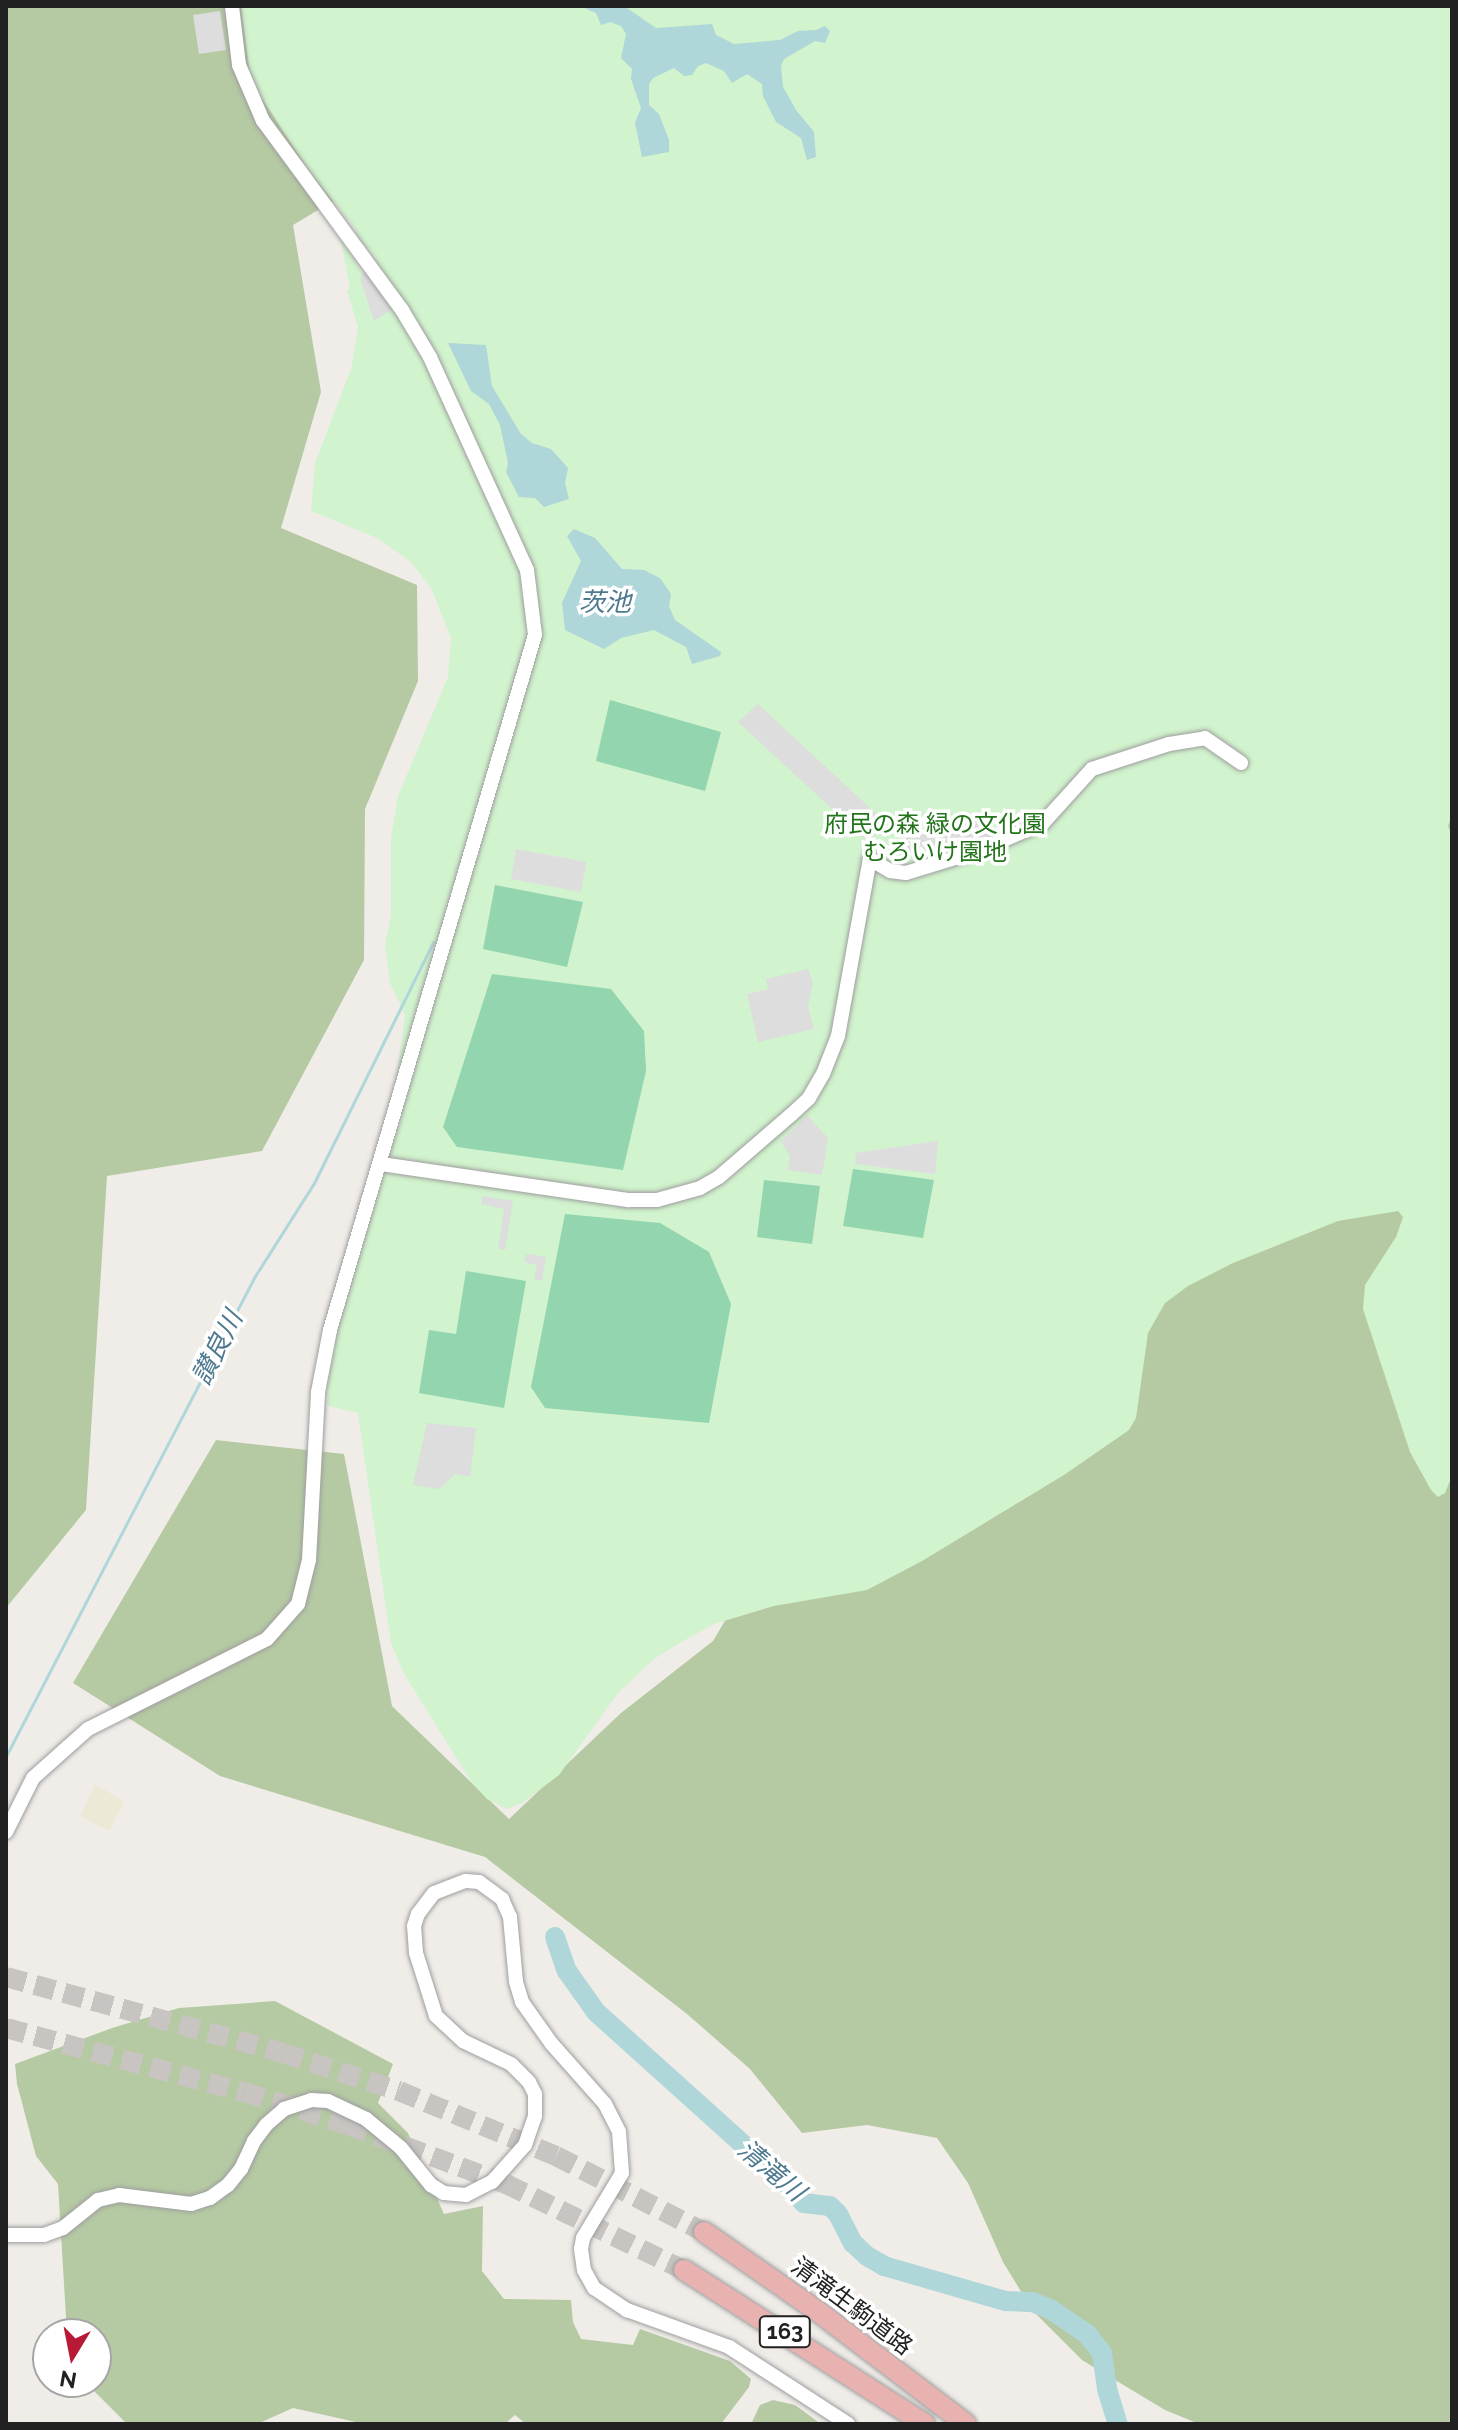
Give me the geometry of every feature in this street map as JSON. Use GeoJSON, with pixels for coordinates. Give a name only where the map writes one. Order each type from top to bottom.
{"type":"FeatureCollection","features":[{"type":"Feature","properties":{"kind":"highway","name":"清滝生駒道路"},"geometry":{"type":"LineString","coordinates":[[704,2232],[816,2310],[966,2424]]}},
{"type":"Feature","properties":{"kind":"highway","name":"163"},"geometry":{"type":"LineString","coordinates":[[684,2270],[925,2424]]}},
{"type":"Feature","properties":{"kind":"street"},"geometry":{"type":"LineString","coordinates":[[6,1832],[33,1778],[88,1729],[267,1639],[298,1604],[309,1560],[318,1392],[330,1330],[531,659],[535,614],[527,570],[421,339],[271,133],[252,101],[239,65],[232,6]]}},
{"type":"Feature","properties":{"kind":"street"},"geometry":{"type":"LineString","coordinates":[[381,1164],[629,1200],[657,1200],[700,1188],[719,1177],[809,1098],[823,1074],[838,1036],[870,859],[890,871],[906,873],[978,851],[1043,823],[1092,769],[1169,744],[1205,738],[1241,763]]}},
{"type":"Feature","properties":{"kind":"street"},"geometry":{"type":"LineString","coordinates":[[6,2235],[44,2235],[63,2228],[98,2200],[119,2195],[191,2204],[210,2198],[228,2185],[241,2169],[254,2141],[267,2124],[284,2109],[311,2100],[328,2101],[366,2119],[401,2148],[431,2185],[444,2193],[466,2195],[492,2182],[525,2145],[531,2133],[535,2094],[529,2082],[511,2064],[463,2041],[443,2026],[429,2000],[416,1953],[414,1926],[418,1914],[434,1893],[466,1881],[479,1882],[502,1899],[510,1917],[516,1982],[522,2002],[551,2043],[605,2104],[619,2132],[622,2173],[583,2238],[581,2249],[584,2270],[594,2288],[627,2310],[729,2347],[848,2424]]}},
{"type":"Feature","properties":{"kind":"shaded area"},"geometry":{"type":"Polygon","coordinates":[[[220,11],[226,50],[199,54],[193,15],[220,11]]]}},
{"type":"Feature","properties":{"kind":"shaded area"},"geometry":{"type":"Polygon","coordinates":[[[365,270],[391,310],[374,321],[360,278],[365,270]]]}},
{"type":"Feature","properties":{"kind":"shaded area"},"geometry":{"type":"Polygon","coordinates":[[[758,704],[885,822],[869,843],[738,722],[758,704]]]}},
{"type":"Feature","properties":{"kind":"shaded area"},"geometry":{"type":"Polygon","coordinates":[[[980,811],[989,838],[915,862],[902,837],[980,811]]]}},
{"type":"Feature","properties":{"kind":"shaded area"},"geometry":{"type":"Polygon","coordinates":[[[516,849],[586,862],[581,892],[511,879],[516,849]]]}},
{"type":"Feature","properties":{"kind":"shaded area"},"geometry":{"type":"Polygon","coordinates":[[[808,969],[813,983],[808,1007],[814,1029],[758,1042],[747,994],[768,989],[766,979],[808,969]]]}},
{"type":"Feature","properties":{"kind":"shaded area"},"geometry":{"type":"Polygon","coordinates":[[[807,1115],[828,1138],[822,1175],[788,1170],[790,1156],[781,1142],[807,1115]]]}},
{"type":"Feature","properties":{"kind":"shaded area"},"geometry":{"type":"Polygon","coordinates":[[[938,1141],[935,1174],[855,1164],[856,1153],[938,1141]]]}},
{"type":"Feature","properties":{"kind":"shaded area"},"geometry":{"type":"Polygon","coordinates":[[[482,1196],[513,1201],[505,1250],[498,1249],[504,1209],[481,1204],[482,1196]]]}},
{"type":"Feature","properties":{"kind":"shaded area"},"geometry":{"type":"Polygon","coordinates":[[[526,1254],[546,1257],[542,1281],[534,1279],[537,1265],[524,1262],[526,1254]]]}},
{"type":"Feature","properties":{"kind":"shaded area"},"geometry":{"type":"Polygon","coordinates":[[[427,1423],[476,1428],[470,1477],[455,1474],[439,1489],[413,1485],[427,1423]]]}},
{"type":"Feature","properties":{"kind":"shaded area"},"geometry":{"type":"Polygon","coordinates":[[[95,1784],[125,1802],[109,1831],[80,1816],[95,1784]]]}},
{"type":"Feature","properties":{"kind":"green space"},"geometry":{"type":"Polygon","coordinates":[[[6,6],[1452,6],[1452,2424],[1199,2424],[1165,2410],[1082,2360],[1033,2311],[1003,2262],[968,2183],[937,2138],[867,2125],[802,2133],[750,2069],[687,2014],[485,1857],[220,1776],[73,1683],[216,1440],[344,1454],[392,1706],[509,1819],[621,1713],[713,1641],[753,1573],[380,173],[293,225],[321,392],[281,528],[417,585],[418,681],[365,809],[364,960],[262,1151],[107,1176],[86,1510],[6,1608],[6,6]]]}},
{"type":"Feature","properties":{"kind":"green space","name":"府民の森 緑の文化園 むろいけ園地"},"geometry":{"type":"Polygon","coordinates":[[[241,6],[1452,6],[1452,816],[1448,826],[1452,836],[1452,1476],[1445,1493],[1438,1497],[1431,1490],[1410,1452],[1363,1309],[1365,1285],[1396,1237],[1403,1217],[1398,1211],[1338,1221],[1233,1263],[1188,1286],[1165,1303],[1148,1333],[1136,1418],[1129,1430],[1064,1475],[922,1561],[867,1590],[774,1606],[714,1624],[683,1641],[654,1659],[618,1693],[559,1775],[522,1803],[507,1809],[487,1799],[472,1783],[403,1672],[391,1643],[358,1413],[328,1406],[327,1381],[331,1346],[401,1116],[394,1095],[405,1015],[390,983],[385,945],[391,915],[391,838],[398,796],[448,677],[451,638],[431,588],[410,561],[377,538],[311,511],[315,463],[351,369],[358,327],[347,291],[350,288],[340,236],[362,273],[376,257],[361,243],[354,227],[312,175],[251,82],[241,6]]]}},
{"type":"Feature","properties":{"kind":"green space"},"geometry":{"type":"Polygon","coordinates":[[[610,700],[721,732],[705,791],[596,761],[610,700]]]}},
{"type":"Feature","properties":{"kind":"green space"},"geometry":{"type":"Polygon","coordinates":[[[495,885],[583,902],[567,967],[483,949],[495,885]]]}},
{"type":"Feature","properties":{"kind":"green space"},"geometry":{"type":"Polygon","coordinates":[[[492,974],[611,989],[644,1031],[646,1071],[623,1170],[457,1147],[443,1127],[492,974]]]}},
{"type":"Feature","properties":{"kind":"green space"},"geometry":{"type":"Polygon","coordinates":[[[853,1169],[934,1180],[923,1238],[843,1226],[853,1169]]]}},
{"type":"Feature","properties":{"kind":"green space"},"geometry":{"type":"Polygon","coordinates":[[[764,1180],[820,1186],[812,1244],[757,1237],[764,1180]]]}},
{"type":"Feature","properties":{"kind":"green space"},"geometry":{"type":"Polygon","coordinates":[[[565,1214],[660,1223],[709,1252],[731,1304],[709,1423],[545,1408],[531,1387],[565,1214]]]}},
{"type":"Feature","properties":{"kind":"green space"},"geometry":{"type":"Polygon","coordinates":[[[466,1271],[526,1281],[504,1408],[419,1393],[429,1330],[456,1334],[466,1271]]]}},
{"type":"Feature","properties":{"kind":"green space"},"geometry":{"type":"Polygon","coordinates":[[[275,2001],[393,2064],[378,2103],[408,2133],[444,2214],[483,2206],[482,2271],[504,2299],[571,2300],[573,2322],[581,2339],[633,2345],[640,2329],[730,2361],[751,2379],[749,2387],[721,2424],[526,2424],[515,2415],[505,2424],[365,2424],[293,2408],[257,2424],[127,2424],[101,2398],[112,2398],[112,2318],[66,2318],[58,2184],[36,2156],[17,2084],[15,2064],[112,2028],[179,2008],[275,2001]]]}},
{"type":"Feature","properties":{"kind":"green space"},"geometry":{"type":"Polygon","coordinates":[[[773,2400],[795,2405],[821,2424],[751,2424],[760,2405],[773,2400]]]}},
{"type":"Feature","properties":{"kind":"water"},"geometry":{"type":"Polygon","coordinates":[[[580,6],[624,6],[656,28],[712,24],[716,35],[734,44],[780,40],[798,31],[825,26],[830,31],[825,43],[815,41],[784,59],[781,66],[783,87],[814,132],[816,157],[807,160],[801,138],[776,122],[763,96],[762,84],[747,74],[732,83],[724,71],[706,63],[698,66],[692,75],[684,76],[674,68],[653,78],[649,84],[649,105],[659,114],[669,140],[669,152],[642,157],[635,123],[641,108],[631,79],[632,69],[621,58],[626,34],[621,26],[610,22],[601,25],[596,13],[580,6]]]}},
{"type":"Feature","properties":{"kind":"water"},"geometry":{"type":"Polygon","coordinates":[[[448,343],[486,345],[492,386],[521,434],[532,443],[551,449],[568,468],[565,483],[569,499],[544,507],[535,498],[519,497],[506,472],[508,463],[500,425],[489,404],[471,391],[448,343]]]}},
{"type":"Feature","properties":{"kind":"water","name":"茨池"},"geometry":{"type":"Polygon","coordinates":[[[574,529],[595,538],[622,569],[644,570],[660,578],[671,594],[669,606],[675,620],[721,652],[720,656],[692,664],[686,647],[654,630],[621,638],[604,649],[565,630],[562,603],[581,561],[567,536],[574,529]]]}},
{"type":"Feature","properties":{"kind":"waterway","name":"讃良川"},"geometry":{"type":"LineString","coordinates":[[6,1756],[255,1276],[314,1183],[433,942]]}},
{"type":"Feature","properties":{"kind":"waterway","name":"清滝川"},"geometry":{"type":"LineString","coordinates":[[555,1937],[567,1971],[596,2012],[785,2182],[804,2203],[830,2206],[838,2214],[853,2243],[867,2256],[884,2266],[1005,2301],[1032,2302],[1050,2309],[1087,2334],[1102,2353],[1107,2389],[1118,2424]]}},
{"type":"Feature","properties":{"kind":"tunnel"},"geometry":{"type":"LineString","coordinates":[[6,1977],[283,2053],[399,2091],[556,2156],[704,2232]]}},
{"type":"Feature","properties":{"kind":"tunnel"},"geometry":{"type":"LineString","coordinates":[[6,2028],[244,2092],[348,2125],[506,2184],[684,2270]]}}]}
